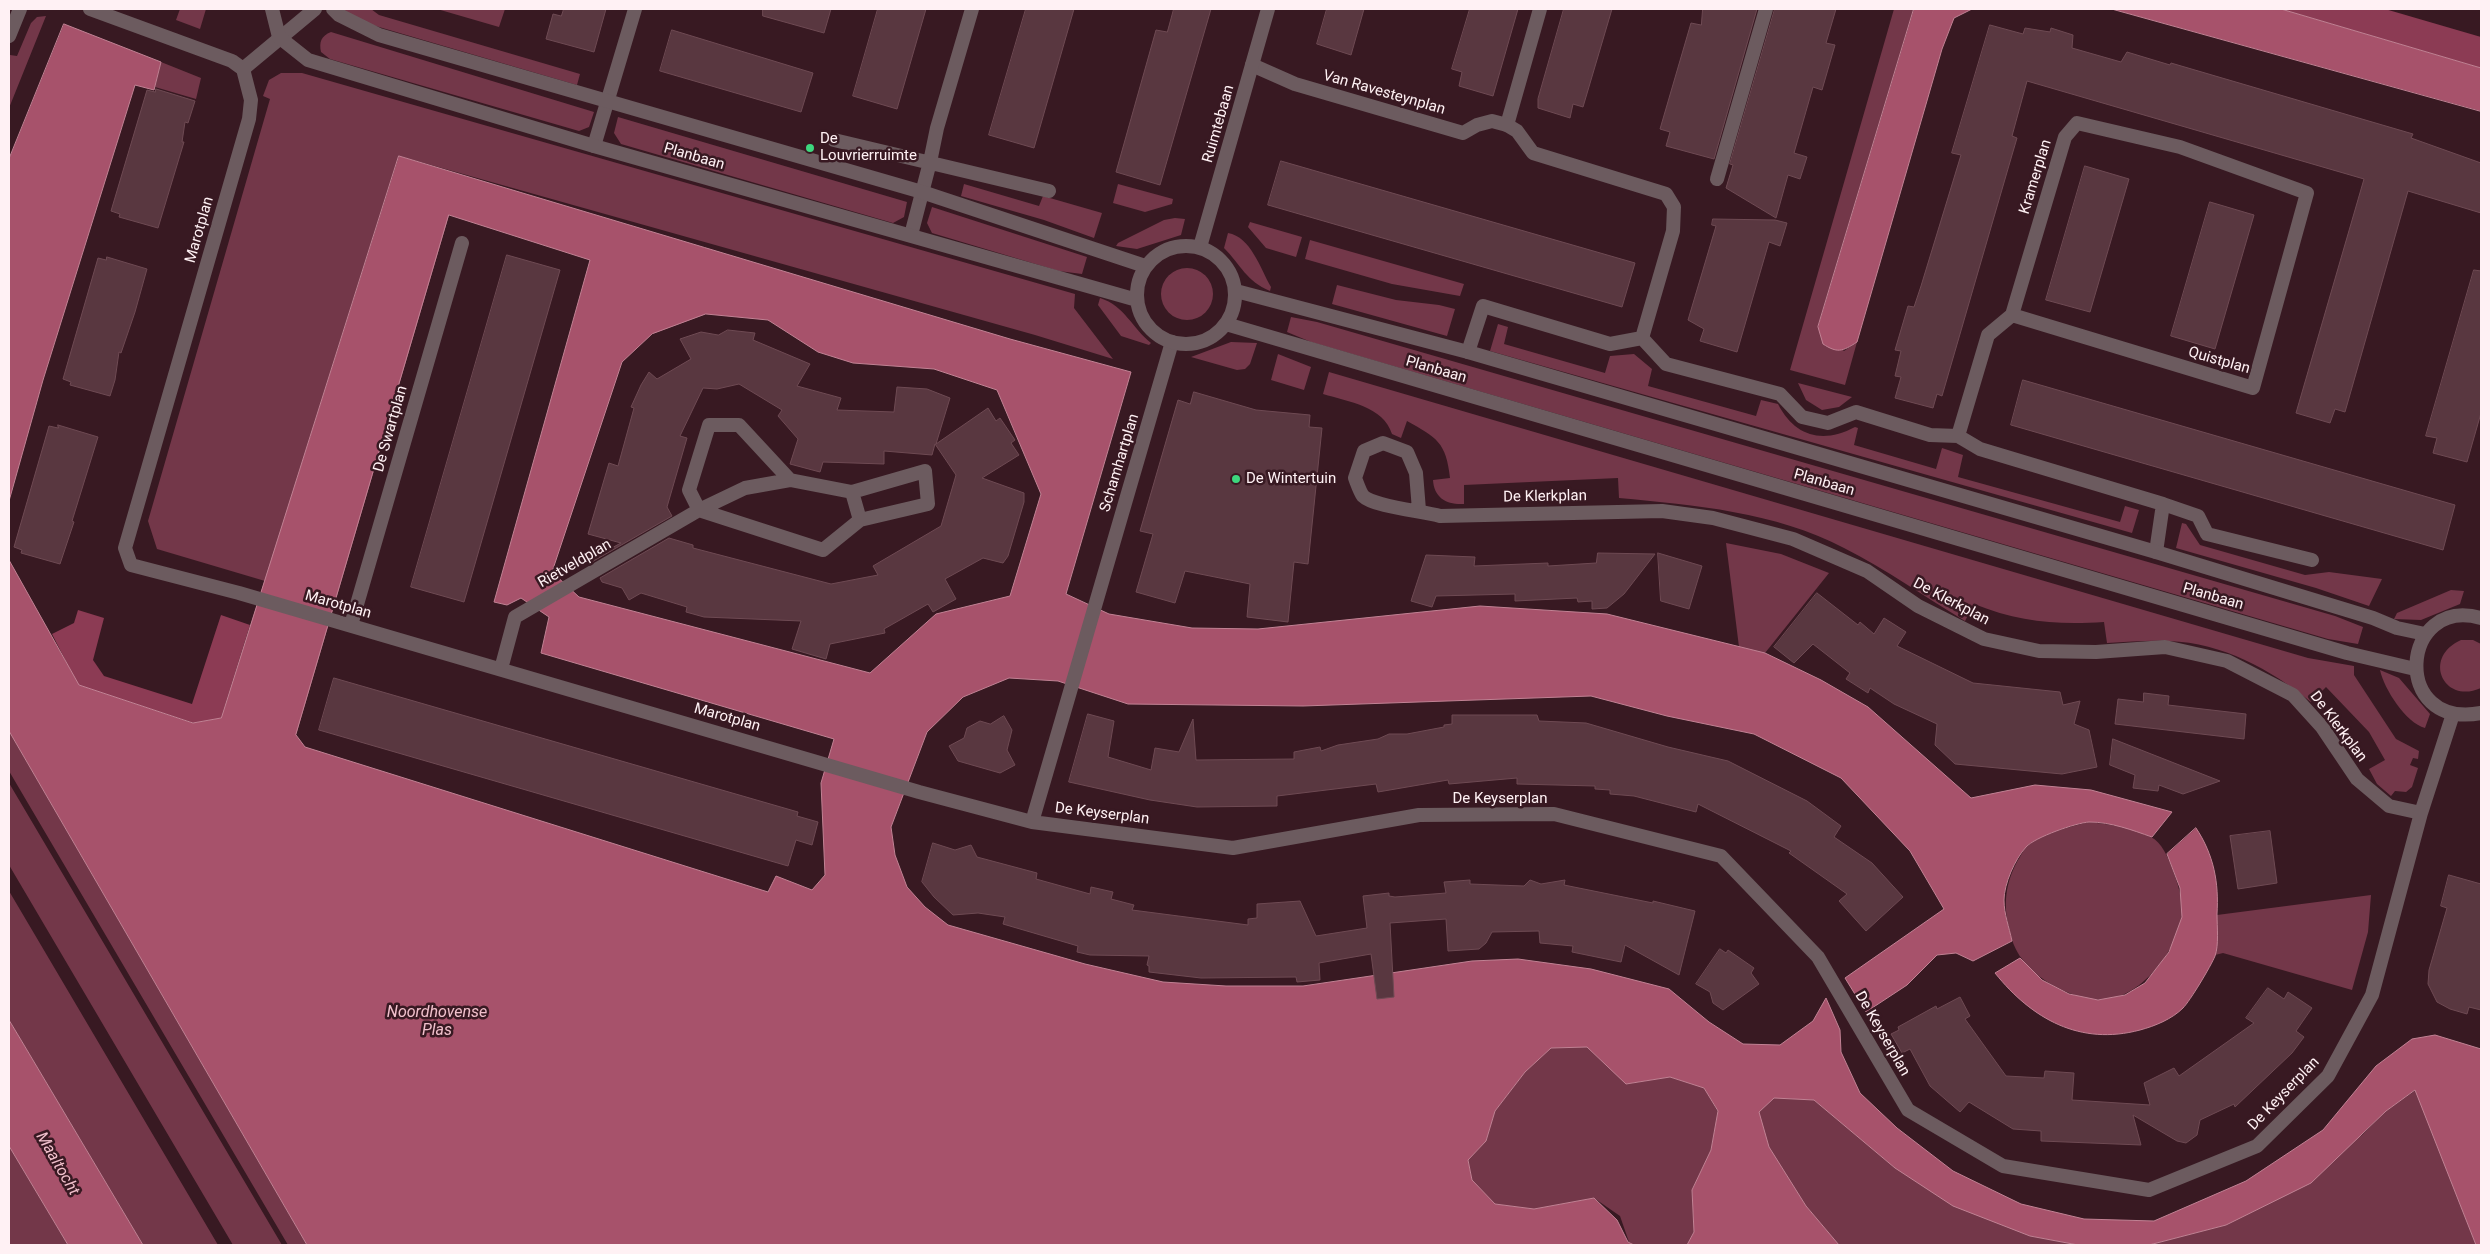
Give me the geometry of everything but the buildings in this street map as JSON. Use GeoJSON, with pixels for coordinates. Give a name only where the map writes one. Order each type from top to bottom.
{"type":"FeatureCollection","features":[{"type":"Feature","properties":{"kind":"street"},"geometry":{"type":"LineString","coordinates":[[9,36],[20,9]]}},
{"type":"Feature","properties":{"kind":"street"},"geometry":{"type":"LineString","coordinates":[[90,9],[170,40],[232,61],[243,69],[279,37],[315,9]]}},
{"type":"Feature","properties":{"kind":"street"},"geometry":{"type":"LineString","coordinates":[[272,9],[279,37]]}},
{"type":"Feature","properties":{"kind":"street","name":"Planbaan"},"geometry":{"type":"LineString","coordinates":[[333,9],[339,15],[378,34],[922,192],[1145,266]]}},
{"type":"Feature","properties":{"kind":"street"},"geometry":{"type":"LineString","coordinates":[[594,146],[635,9]]}},
{"type":"Feature","properties":{"kind":"street"},"geometry":{"type":"LineString","coordinates":[[911,235],[937,128],[972,9]]}},
{"type":"Feature","properties":{"kind":"street","name":"Ruimtebaan"},"geometry":{"type":"LineString","coordinates":[[1200,247],[1268,9]]}},
{"type":"Feature","properties":{"kind":"street"},"geometry":{"type":"LineString","coordinates":[[1540,9],[1507,125],[1517,131],[1533,153],[1666,194],[1674,207],[1673,231],[1642,338],[1666,364],[1780,394],[1802,417],[1828,423],[1856,412],[1930,435],[1958,436],[1980,449],[2198,516],[2207,534],[2312,560]]}},
{"type":"Feature","properties":{"kind":"street"},"geometry":{"type":"LineString","coordinates":[[1717,179],[1766,9]]}},
{"type":"Feature","properties":{"kind":"street","name":"Planbaan"},"geometry":{"type":"LineString","coordinates":[[279,37],[308,60],[594,146],[1137,300]]}},
{"type":"Feature","properties":{"kind":"street","name":"Van Ravesteynplan"},"geometry":{"type":"LineString","coordinates":[[1252,66],[1295,84],[1463,133],[1476,125],[1492,121],[1507,125]]}},
{"type":"Feature","properties":{"kind":"street","name":"Marotplan"},"geometry":{"type":"LineString","coordinates":[[243,69],[251,100],[249,119],[125,548],[131,565],[346,623],[919,792],[1032,822]]}},
{"type":"Feature","properties":{"kind":"street","name":"Kramerplan"},"geometry":{"type":"LineString","coordinates":[[2012,315],[2065,137],[2077,124],[2180,148],[2307,193]]}},
{"type":"Feature","properties":{"kind":"street"},"geometry":{"type":"LineString","coordinates":[[834,140],[1049,191]]}},
{"type":"Feature","properties":{"kind":"street","name":"Quistplan"},"geometry":{"type":"LineString","coordinates":[[2012,315],[2253,388],[2307,193]]}},
{"type":"Feature","properties":{"kind":"street","name":"De Swartplan"},"geometry":{"type":"LineString","coordinates":[[346,623],[462,243]]}},
{"type":"Feature","properties":{"kind":"street"},"geometry":{"type":"LineString","coordinates":[[1176,246],[1200,247],[1211,252],[1228,268],[1236,291],[1235,303],[1226,324],[1218,333],[1196,343],[1172,342],[1159,336],[1148,326],[1140,314],[1137,288],[1145,266],[1154,257],[1176,246]]}},
{"type":"Feature","properties":{"kind":"street","name":"Planbaan"},"geometry":{"type":"LineString","coordinates":[[1236,291],[1468,352],[2156,552],[2373,618],[2397,628],[2425,634]]}},
{"type":"Feature","properties":{"kind":"street","name":"Planbaan"},"geometry":{"type":"LineString","coordinates":[[1468,352],[1483,306],[1610,344],[1642,338]]}},
{"type":"Feature","properties":{"kind":"street"},"geometry":{"type":"LineString","coordinates":[[1958,436],[1988,335],[2012,315]]}},
{"type":"Feature","properties":{"kind":"street","name":"Planbaan"},"geometry":{"type":"LineString","coordinates":[[1226,324],[2346,653],[2415,670]]}},
{"type":"Feature","properties":{"kind":"street","name":"Schamhartplan"},"geometry":{"type":"LineString","coordinates":[[1032,822],[1172,342]]}},
{"type":"Feature","properties":{"kind":"street"},"geometry":{"type":"LineString","coordinates":[[698,510],[689,490],[709,425],[739,425],[790,480]]}},
{"type":"Feature","properties":{"kind":"street","name":"De Klerkplan"},"geometry":{"type":"LineString","coordinates":[[1419,510],[1416,472],[1407,452],[1383,443],[1364,451],[1355,478],[1363,496],[1379,504],[1419,510],[1440,516],[1662,511],[1713,518],[1793,540],[1867,571],[1918,606],[1984,639],[2039,651],[2096,652],[2165,647],[2227,661],[2293,695],[2322,727],[2357,779],[2390,806],[2421,813]]}},
{"type":"Feature","properties":{"kind":"street","name":"Rietveldplan"},"geometry":{"type":"LineString","coordinates":[[501,669],[515,617],[698,510],[745,488],[790,480],[852,492],[925,471],[928,504],[860,520],[823,550],[698,510]]}},
{"type":"Feature","properties":{"kind":"street"},"geometry":{"type":"LineString","coordinates":[[852,492],[860,520]]}},
{"type":"Feature","properties":{"kind":"street"},"geometry":{"type":"LineString","coordinates":[[2156,552],[2163,504]]}},
{"type":"Feature","properties":{"kind":"street"},"geometry":{"type":"LineString","coordinates":[[2481,615],[2460,615],[2441,621],[2425,634],[2417,651],[2415,670],[2420,689],[2434,705],[2452,714],[2467,716],[2481,713]]}},
{"type":"Feature","properties":{"kind":"street","name":"De Keyserplan"},"geometry":{"type":"LineString","coordinates":[[1032,822],[1233,848],[1419,815],[1554,814],[1721,856],[1818,957],[1908,1110],[2003,1166],[2149,1190],[2257,1146],[2328,1076],[2372,995],[2421,813],[2452,714]]}},
{"type":"Feature","properties":{"kind":"shaded area"},"geometry":{"type":"Polygon","coordinates":[[[180,9],[206,9],[200,29],[176,20],[180,9]]]}},
{"type":"Feature","properties":{"kind":"shaded area"},"geometry":{"type":"Polygon","coordinates":[[[342,9],[371,9],[379,15],[580,74],[577,85],[362,22],[342,9]]]}},
{"type":"Feature","properties":{"kind":"shaded area"},"geometry":{"type":"Polygon","coordinates":[[[437,9],[505,9],[499,27],[437,9]]]}},
{"type":"Feature","properties":{"kind":"shaded area"},"geometry":{"type":"Polygon","coordinates":[[[1894,9],[1914,9],[1818,327],[1844,351],[1857,342],[1845,385],[1790,370],[1894,9]]]}},
{"type":"Feature","properties":{"kind":"shaded area"},"geometry":{"type":"Polygon","coordinates":[[[2281,9],[2385,9],[2481,37],[2481,68],[2281,9]]]}},
{"type":"Feature","properties":{"kind":"shaded area"},"geometry":{"type":"Polygon","coordinates":[[[46,16],[9,108],[10,55],[17,56],[31,23],[37,17],[46,16]]]}},
{"type":"Feature","properties":{"kind":"shaded area"},"geometry":{"type":"Polygon","coordinates":[[[331,32],[594,112],[589,127],[579,131],[330,59],[321,52],[320,45],[323,37],[331,32]]]}},
{"type":"Feature","properties":{"kind":"shaded area"},"geometry":{"type":"Polygon","coordinates":[[[161,62],[201,78],[196,99],[155,87],[161,62]]]}},
{"type":"Feature","properties":{"kind":"shaded area"},"geometry":{"type":"Polygon","coordinates":[[[281,73],[302,73],[1075,294],[1074,308],[1113,359],[1035,335],[399,156],[265,581],[157,549],[148,521],[270,99],[263,96],[269,80],[281,73]]]}},
{"type":"Feature","properties":{"kind":"shaded area"},"geometry":{"type":"Polygon","coordinates":[[[618,117],[907,202],[904,217],[893,223],[621,144],[614,133],[618,117]]]}},
{"type":"Feature","properties":{"kind":"shaded area"},"geometry":{"type":"Polygon","coordinates":[[[964,184],[1039,206],[1043,196],[1102,213],[1094,238],[1044,220],[961,196],[964,184]]]}},
{"type":"Feature","properties":{"kind":"shaded area"},"geometry":{"type":"Polygon","coordinates":[[[1118,184],[1173,199],[1172,204],[1145,212],[1113,203],[1118,184]]]}},
{"type":"Feature","properties":{"kind":"shaded area"},"geometry":{"type":"Polygon","coordinates":[[[932,207],[1087,257],[1082,274],[1059,271],[932,233],[927,223],[932,207]]]}},
{"type":"Feature","properties":{"kind":"shaded area"},"geometry":{"type":"Polygon","coordinates":[[[1185,219],[1181,235],[1137,249],[1116,246],[1118,243],[1164,220],[1185,219]]]}},
{"type":"Feature","properties":{"kind":"shaded area"},"geometry":{"type":"Polygon","coordinates":[[[1250,222],[1302,237],[1296,257],[1266,248],[1248,227],[1250,222]]]}},
{"type":"Feature","properties":{"kind":"shaded area"},"geometry":{"type":"Polygon","coordinates":[[[1228,233],[1243,240],[1249,247],[1271,287],[1270,291],[1249,277],[1224,248],[1228,233]]]}},
{"type":"Feature","properties":{"kind":"shaded area"},"geometry":{"type":"Polygon","coordinates":[[[1310,240],[1464,284],[1460,296],[1392,284],[1305,259],[1310,240]]]}},
{"type":"Feature","properties":{"kind":"shaded area"},"geometry":{"type":"Polygon","coordinates":[[[1182,268],[1192,268],[1206,275],[1213,289],[1213,299],[1206,313],[1192,320],[1182,320],[1172,316],[1165,309],[1161,299],[1161,289],[1165,279],[1172,272],[1182,268]]]}},
{"type":"Feature","properties":{"kind":"shaded area"},"geometry":{"type":"Polygon","coordinates":[[[1337,285],[1396,300],[1439,305],[1455,309],[1447,336],[1332,304],[1337,285]]]}},
{"type":"Feature","properties":{"kind":"shaded area"},"geometry":{"type":"Polygon","coordinates":[[[1100,298],[1116,306],[1151,343],[1149,345],[1121,336],[1098,305],[1100,298]]]}},
{"type":"Feature","properties":{"kind":"shaded area"},"geometry":{"type":"Polygon","coordinates":[[[1291,317],[1317,322],[2335,616],[2363,627],[2358,644],[2328,639],[1311,342],[1287,332],[1291,317]]]}},
{"type":"Feature","properties":{"kind":"shaded area"},"geometry":{"type":"Polygon","coordinates":[[[1498,324],[1508,327],[1504,344],[1605,373],[1610,356],[1634,354],[1652,369],[1648,386],[1756,416],[1761,400],[1778,404],[1785,415],[1801,430],[1821,436],[1832,435],[1855,427],[1858,428],[1854,445],[1936,469],[1942,448],[1963,455],[1958,477],[2120,522],[2125,506],[2139,510],[2132,533],[1490,351],[1498,324]]]}},
{"type":"Feature","properties":{"kind":"shaded area"},"geometry":{"type":"Polygon","coordinates":[[[1231,342],[1257,343],[1250,364],[1245,369],[1237,370],[1191,357],[1231,342]]]}},
{"type":"Feature","properties":{"kind":"shaded area"},"geometry":{"type":"Polygon","coordinates":[[[1278,354],[1311,367],[1304,390],[1271,380],[1278,354]]]}},
{"type":"Feature","properties":{"kind":"shaded area"},"geometry":{"type":"Polygon","coordinates":[[[1329,372],[2308,658],[2354,666],[2354,675],[2396,739],[2419,751],[2418,759],[2413,758],[2410,765],[2418,768],[2412,787],[2406,792],[2395,791],[2391,796],[2377,784],[2369,769],[2385,760],[2369,732],[2326,687],[2311,702],[2279,679],[2227,652],[2189,643],[2169,641],[2107,643],[2104,622],[2070,623],[2038,621],[2007,615],[1974,604],[1965,621],[1875,565],[1818,536],[1763,518],[1734,512],[1619,498],[1618,478],[1464,485],[1464,504],[1447,502],[1439,496],[1433,480],[1450,478],[1446,456],[1438,442],[1426,432],[1407,421],[1401,438],[1392,434],[1388,425],[1373,411],[1364,406],[1323,394],[1329,372]]]}},
{"type":"Feature","properties":{"kind":"shaded area"},"geometry":{"type":"Polygon","coordinates":[[[1798,383],[1852,397],[1839,407],[1822,410],[1806,400],[1798,383]]]}},
{"type":"Feature","properties":{"kind":"shaded area"},"geometry":{"type":"Polygon","coordinates":[[[2182,523],[2186,524],[2200,545],[2305,575],[2329,572],[2382,579],[2369,606],[2316,588],[2176,548],[2182,523]]]}},
{"type":"Feature","properties":{"kind":"shaded area"},"geometry":{"type":"Polygon","coordinates":[[[1726,543],[1781,554],[1829,573],[1765,653],[1739,647],[1726,543]]]}},
{"type":"Feature","properties":{"kind":"shaded area"},"geometry":{"type":"Polygon","coordinates":[[[2451,590],[2464,591],[2460,604],[2421,620],[2394,619],[2397,613],[2451,590]]]}},
{"type":"Feature","properties":{"kind":"shaded area"},"geometry":{"type":"Polygon","coordinates":[[[78,610],[104,618],[93,660],[104,676],[192,704],[221,615],[250,625],[221,718],[194,723],[78,685],[52,634],[74,623],[78,610]]]}},
{"type":"Feature","properties":{"kind":"shaded area"},"geometry":{"type":"Polygon","coordinates":[[[2461,640],[2473,640],[2481,644],[2481,688],[2468,692],[2456,690],[2448,685],[2442,677],[2440,667],[2442,657],[2449,648],[2461,640]]]}},
{"type":"Feature","properties":{"kind":"shaded area"},"geometry":{"type":"Polygon","coordinates":[[[2380,670],[2399,678],[2430,714],[2425,728],[2411,720],[2403,712],[2386,686],[2380,670]]]}},
{"type":"Feature","properties":{"kind":"shaded area"},"geometry":{"type":"Polygon","coordinates":[[[9,731],[307,1245],[288,1245],[9,771],[9,731]]]}},
{"type":"Feature","properties":{"kind":"shaded area"},"geometry":{"type":"Polygon","coordinates":[[[9,783],[282,1245],[233,1245],[9,865],[9,783]]]}},
{"type":"Feature","properties":{"kind":"shaded area"},"geometry":{"type":"Polygon","coordinates":[[[2089,822],[2129,828],[2144,833],[2155,840],[2169,859],[2182,904],[2182,916],[2177,935],[2160,964],[2138,986],[2114,998],[2102,1000],[2074,995],[2050,984],[2036,974],[2015,948],[2009,929],[2006,909],[2009,880],[2026,847],[2047,835],[2089,822]]]}},
{"type":"Feature","properties":{"kind":"shaded area"},"geometry":{"type":"Polygon","coordinates":[[[9,891],[218,1245],[143,1245],[9,1020],[9,891]]]}},
{"type":"Feature","properties":{"kind":"shaded area"},"geometry":{"type":"Polygon","coordinates":[[[2371,895],[2368,932],[2352,990],[2223,953],[2215,955],[2217,915],[2371,895]]]}},
{"type":"Feature","properties":{"kind":"shaded area"},"geometry":{"type":"Polygon","coordinates":[[[1587,1047],[1627,1084],[1670,1077],[1704,1088],[1718,1112],[1711,1150],[1692,1190],[1694,1232],[1687,1245],[1634,1245],[1629,1242],[1620,1216],[1594,1198],[1534,1209],[1495,1204],[1472,1180],[1468,1160],[1486,1141],[1495,1111],[1525,1072],[1551,1048],[1587,1047]]]}},
{"type":"Feature","properties":{"kind":"shaded area"},"geometry":{"type":"Polygon","coordinates":[[[2416,1090],[2476,1245],[2149,1245],[2226,1225],[2362,1135],[2386,1111],[2416,1090]]]}},
{"type":"Feature","properties":{"kind":"shaded area"},"geometry":{"type":"Polygon","coordinates":[[[1774,1098],[1814,1100],[1895,1168],[2030,1236],[2078,1245],[1839,1245],[1806,1206],[1769,1148],[1758,1112],[1774,1098]]]}},
{"type":"Feature","properties":{"kind":"shaded area"},"geometry":{"type":"Polygon","coordinates":[[[9,1146],[68,1245],[9,1245],[9,1146]]]}},
{"type":"Feature","properties":{"kind":"water"},"geometry":{"type":"Polygon","coordinates":[[[1914,9],[1972,9],[1954,18],[1942,49],[1857,342],[1847,348],[1836,350],[1823,344],[1818,327],[1914,9]]]}},
{"type":"Feature","properties":{"kind":"water"},"geometry":{"type":"Polygon","coordinates":[[[2112,9],[2281,9],[2481,68],[2481,111],[2112,9]]]}},
{"type":"Feature","properties":{"kind":"water"},"geometry":{"type":"Polygon","coordinates":[[[64,24],[161,62],[154,90],[135,85],[43,380],[9,501],[9,159],[64,24]]]}},
{"type":"Feature","properties":{"kind":"water","name":"Noordhovense Plas"},"geometry":{"type":"Polygon","coordinates":[[[399,156],[1010,339],[1131,372],[1066,594],[1109,614],[1192,628],[1258,629],[1480,606],[1607,614],[1765,653],[1821,680],[1868,707],[1971,798],[2035,785],[2091,790],[2172,812],[2152,837],[2113,825],[2089,822],[2056,831],[2031,843],[2022,852],[2014,865],[2004,894],[2005,910],[2012,941],[1973,961],[1956,953],[1937,955],[1907,985],[1866,1012],[1845,978],[1944,909],[1910,851],[1841,778],[1754,734],[1667,716],[1591,696],[1303,706],[1128,704],[1058,681],[1009,678],[963,697],[927,732],[891,827],[895,855],[907,887],[925,907],[948,925],[1085,964],[1163,982],[1226,986],[1303,986],[1472,961],[1518,959],[1591,969],[1669,989],[1709,1022],[1743,1044],[1780,1045],[1813,1021],[1826,998],[1840,1030],[1841,1052],[1860,1093],[1897,1128],[1953,1171],[2021,1204],[2084,1219],[2154,1221],[2246,1181],[2323,1130],[2376,1066],[2412,1039],[2435,1035],[2481,1049],[2481,1245],[2476,1245],[2415,1090],[2386,1111],[2311,1183],[2226,1225],[2149,1245],[2078,1245],[2030,1236],[1953,1206],[1895,1168],[1814,1100],[1774,1098],[1759,1112],[1769,1147],[1806,1206],[1839,1245],[1687,1245],[1694,1232],[1692,1190],[1711,1150],[1718,1111],[1704,1088],[1670,1077],[1626,1084],[1587,1047],[1551,1048],[1525,1072],[1495,1111],[1486,1141],[1468,1160],[1472,1180],[1495,1204],[1534,1209],[1594,1198],[1617,1220],[1628,1242],[1634,1245],[307,1245],[9,731],[9,560],[79,685],[193,723],[221,718],[399,156]],[[449,215],[296,735],[305,747],[768,892],[776,876],[812,890],[825,875],[821,783],[834,739],[541,653],[549,617],[521,598],[507,605],[494,602],[590,260],[449,215]],[[706,314],[652,334],[622,362],[552,572],[579,597],[870,673],[936,614],[1010,596],[1041,494],[997,390],[934,369],[853,363],[818,352],[768,320],[706,314]]]}},
{"type":"Feature","properties":{"kind":"water"},"geometry":{"type":"Polygon","coordinates":[[[2196,828],[2207,848],[2216,880],[2217,947],[2213,961],[2205,975],[2183,1008],[2174,1016],[2140,1030],[2118,1034],[2097,1034],[2078,1031],[2059,1025],[2025,1004],[1995,973],[2020,958],[2042,980],[2069,994],[2098,1000],[2125,995],[2145,983],[2169,952],[2182,917],[2180,888],[2167,854],[2196,828]]]}},
{"type":"Feature","properties":{"kind":"water","name":"Maaltocht"},"geometry":{"type":"Polygon","coordinates":[[[9,1020],[143,1245],[68,1245],[9,1146],[9,1020]]]}},
{"type":"Feature","properties":{"kind":"place","name":"De Louvrierruimte"},"geometry":{"type":"Point","coordinates":[810,148]}},
{"type":"Feature","properties":{"kind":"place","name":"De Wintertuin"},"geometry":{"type":"Point","coordinates":[1236,479]}}]}
